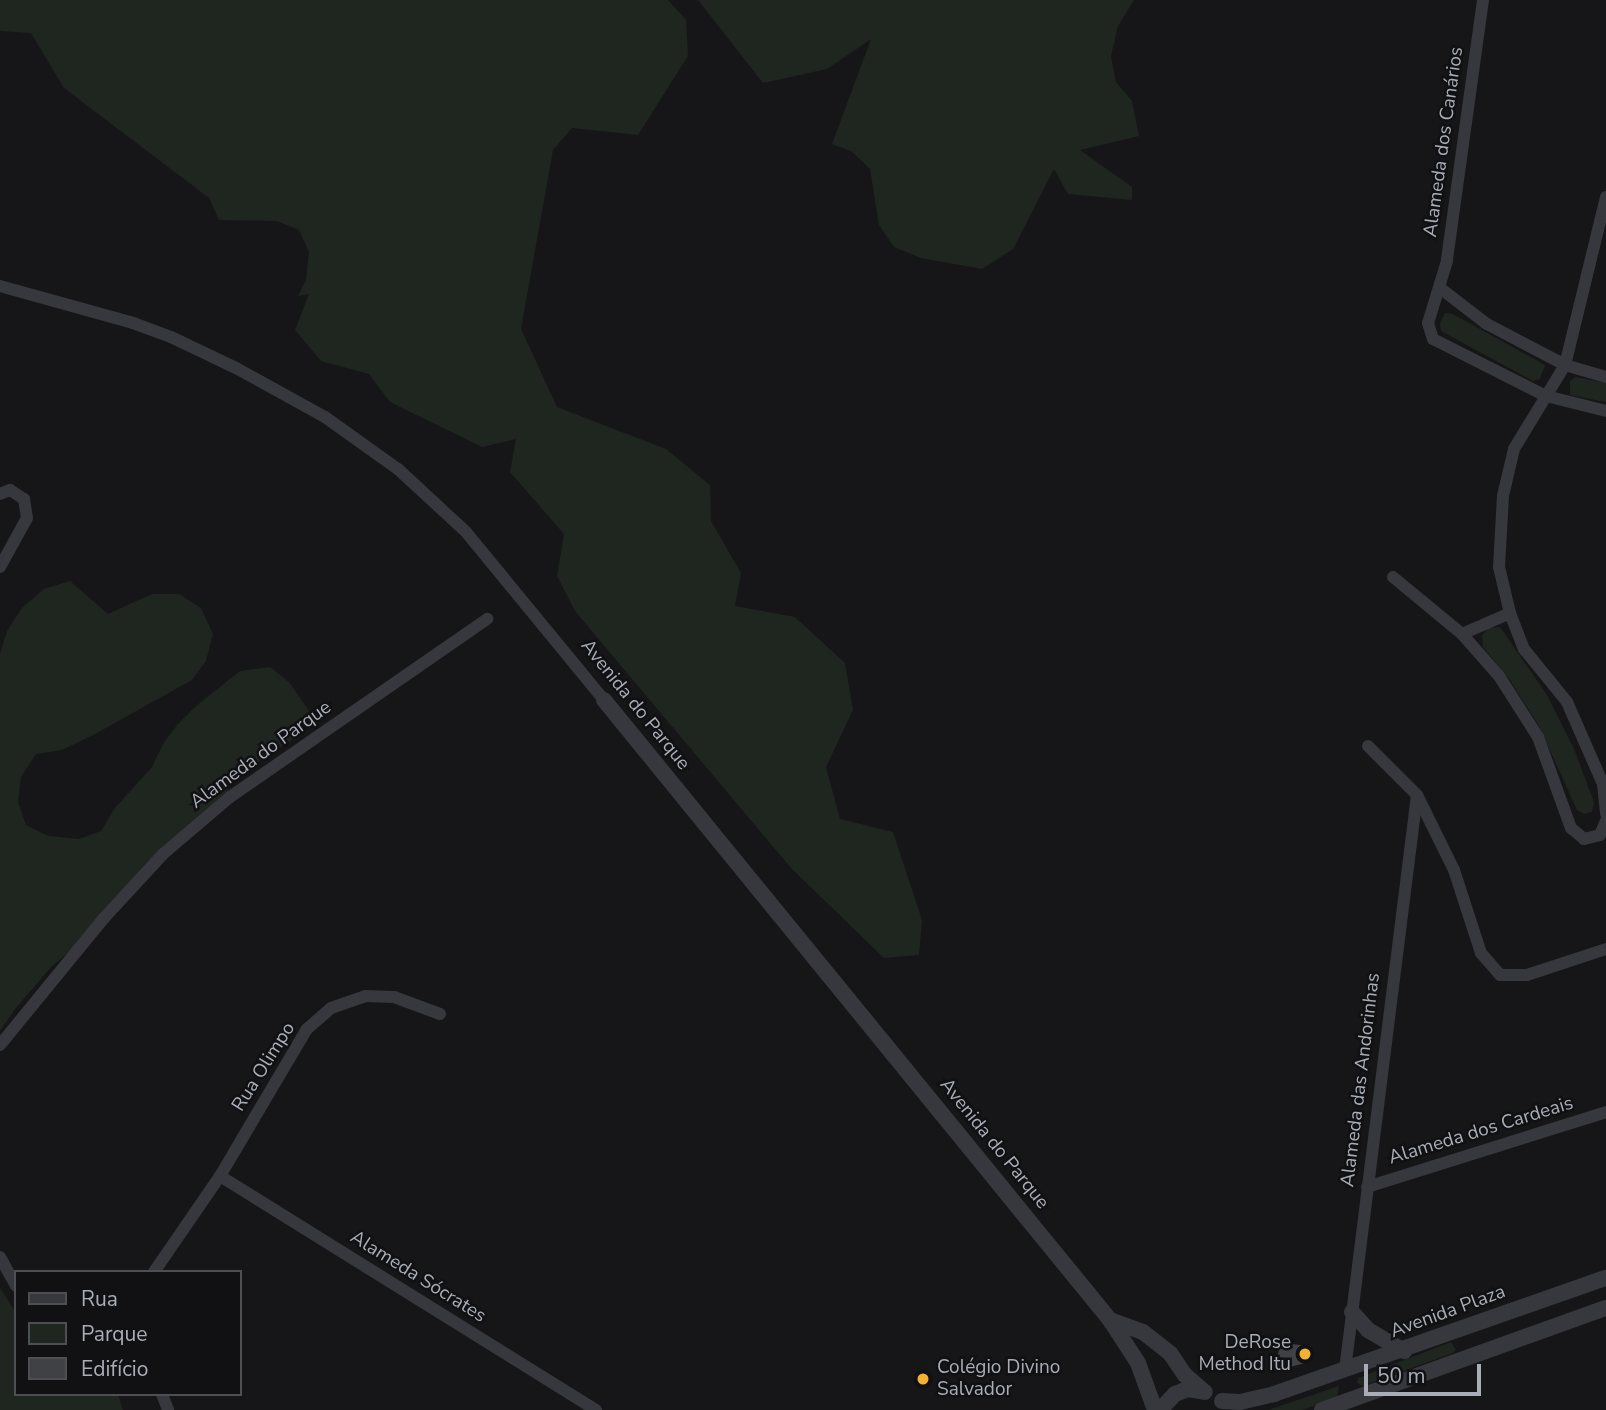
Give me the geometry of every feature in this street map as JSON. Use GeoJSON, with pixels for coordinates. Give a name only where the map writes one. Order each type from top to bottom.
{"type":"FeatureCollection","features":[{"type":"Feature","properties":{"kind":"street","name":"Alameda dos Canários"},"geometry":{"type":"LineString","coordinates":[[1483,0],[1447,261],[1428,323],[1433,339],[1546,396],[1606,411]]}},
{"type":"Feature","properties":{"kind":"street"},"geometry":{"type":"LineString","coordinates":[[1605,206],[1565,365],[1514,449],[1503,496],[1499,567],[1510,613],[1524,649],[1567,702],[1603,784],[1606,814]]}},
{"type":"Feature","properties":{"kind":"street","name":"Avenida do Parque"},"geometry":{"type":"LineString","coordinates":[[0,286],[134,323],[171,337],[236,368],[325,417],[398,469],[466,532],[1110,1320],[1138,1363],[1158,1410]]}},
{"type":"Feature","properties":{"kind":"street"},"geometry":{"type":"LineString","coordinates":[[1440,288],[1488,324],[1565,365],[1606,377]]}},
{"type":"Feature","properties":{"kind":"street"},"geometry":{"type":"LineString","coordinates":[[0,494],[10,490],[24,499],[27,518],[0,567]]}},
{"type":"Feature","properties":{"kind":"street"},"geometry":{"type":"LineString","coordinates":[[1393,577],[1462,634],[1500,676],[1538,737],[1571,828],[1584,839],[1600,835],[1606,821]]}},
{"type":"Feature","properties":{"kind":"street"},"geometry":{"type":"LineString","coordinates":[[1462,634],[1510,613]]}},
{"type":"Feature","properties":{"kind":"street","name":"Alameda do Parque"},"geometry":{"type":"LineString","coordinates":[[0,1045],[104,918],[163,854],[230,797],[487,619]]}},
{"type":"Feature","properties":{"kind":"street"},"geometry":{"type":"LineString","coordinates":[[1368,746],[1418,795],[1454,870],[1482,953],[1500,975],[1527,975],[1606,949]]}},
{"type":"Feature","properties":{"kind":"street","name":"Alameda das Andorinhas"},"geometry":{"type":"LineString","coordinates":[[1345,1370],[1418,795]]}},
{"type":"Feature","properties":{"kind":"street","name":"Rua Olimpo"},"geometry":{"type":"LineString","coordinates":[[155,1270],[220,1176],[307,1029],[331,1008],[365,996],[385,997],[440,1014]]}},
{"type":"Feature","properties":{"kind":"street","name":"Alameda dos Cardeais"},"geometry":{"type":"LineString","coordinates":[[1367,1187],[1606,1112]]}},
{"type":"Feature","properties":{"kind":"street","name":"Alameda Sócrates"},"geometry":{"type":"LineString","coordinates":[[220,1176],[596,1410]]}},
{"type":"Feature","properties":{"kind":"street"},"geometry":{"type":"LineString","coordinates":[[0,1257],[14,1282]]}},
{"type":"Feature","properties":{"kind":"street","name":"Avenida Plaza"},"geometry":{"type":"LineString","coordinates":[[1225,1406],[1274,1394],[1404,1351],[1606,1278]]}},
{"type":"Feature","properties":{"kind":"street"},"geometry":{"type":"LineString","coordinates":[[1322,1410],[1606,1308]]}},
{"type":"Feature","properties":{"kind":"street"},"geometry":{"type":"LineString","coordinates":[[1352,1312],[1368,1330],[1404,1351]]}},
{"type":"Feature","properties":{"kind":"street"},"geometry":{"type":"LineString","coordinates":[[1110,1320],[1143,1332],[1170,1353],[1185,1375],[1225,1406]]}},
{"type":"Feature","properties":{"kind":"street"},"geometry":{"type":"LineString","coordinates":[[1342,1402],[1345,1370]]}},
{"type":"Feature","properties":{"kind":"street"},"geometry":{"type":"LineString","coordinates":[[1158,1410],[1175,1394],[1202,1390]]}},
{"type":"Feature","properties":{"kind":"green space"},"geometry":{"type":"Polygon","coordinates":[[[0,0],[668,0],[686,20],[688,56],[638,135],[572,128],[553,150],[521,329],[557,407],[666,449],[710,485],[711,521],[741,573],[735,606],[795,617],[845,663],[853,710],[826,767],[840,819],[893,832],[922,920],[919,955],[884,958],[791,868],[575,611],[557,576],[564,534],[510,472],[516,439],[482,447],[390,402],[369,374],[321,361],[295,330],[309,294],[298,296],[306,280],[309,252],[299,230],[277,221],[219,220],[209,198],[64,88],[31,33],[0,31],[0,0]]]}},
{"type":"Feature","properties":{"kind":"green space"},"geometry":{"type":"Polygon","coordinates":[[[698,0],[1134,0],[1118,26],[1111,56],[1116,82],[1132,101],[1139,136],[1080,150],[1132,187],[1132,200],[1068,194],[1054,169],[1013,249],[982,269],[921,258],[894,247],[879,225],[870,169],[851,151],[832,144],[871,39],[827,69],[763,83],[698,0]]]}},
{"type":"Feature","properties":{"kind":"green space"},"geometry":{"type":"Polygon","coordinates":[[[1445,313],[1453,314],[1545,365],[1540,379],[1533,381],[1441,331],[1440,323],[1445,313]]]}},
{"type":"Feature","properties":{"kind":"green space"},"geometry":{"type":"Polygon","coordinates":[[[1575,377],[1606,383],[1606,402],[1570,395],[1570,381],[1575,377]]]}},
{"type":"Feature","properties":{"kind":"green space"},"geometry":{"type":"Polygon","coordinates":[[[70,581],[108,614],[152,594],[179,594],[201,608],[213,634],[206,661],[192,680],[62,750],[36,754],[21,777],[18,803],[26,825],[48,836],[79,839],[101,831],[115,808],[152,767],[163,744],[177,725],[240,671],[270,667],[289,682],[313,717],[290,741],[242,772],[92,932],[51,967],[0,1031],[0,654],[7,631],[22,608],[44,589],[70,581]]]}},
{"type":"Feature","properties":{"kind":"green space"},"geometry":{"type":"Polygon","coordinates":[[[1500,627],[1547,695],[1574,749],[1594,802],[1592,812],[1584,814],[1577,810],[1539,726],[1510,680],[1483,647],[1482,635],[1489,628],[1500,627]]]}},
{"type":"Feature","properties":{"kind":"green space"},"geometry":{"type":"Polygon","coordinates":[[[0,1288],[14,1310],[14,1396],[119,1396],[123,1410],[0,1410],[0,1288]]]}},
{"type":"Feature","properties":{"kind":"green space"},"geometry":{"type":"Polygon","coordinates":[[[1451,1342],[1456,1350],[1453,1353],[1362,1386],[1357,1382],[1358,1378],[1451,1342]]]}},
{"type":"Feature","properties":{"kind":"green space"},"geometry":{"type":"Polygon","coordinates":[[[1339,1386],[1337,1398],[1302,1410],[1268,1410],[1339,1386]]]}},
{"type":"Feature","properties":{"kind":"building"},"geometry":{"type":"Polygon","coordinates":[[[1280,1343],[1311,1346],[1309,1362],[1275,1371],[1280,1343]]]}},
{"type":"Feature","properties":{"kind":"place","name":"DeRose Method Itu"},"geometry":{"type":"Point","coordinates":[1305,1354]}},
{"type":"Feature","properties":{"kind":"place","name":"Colégio Divino Salvador"},"geometry":{"type":"Point","coordinates":[923,1379]}}]}
